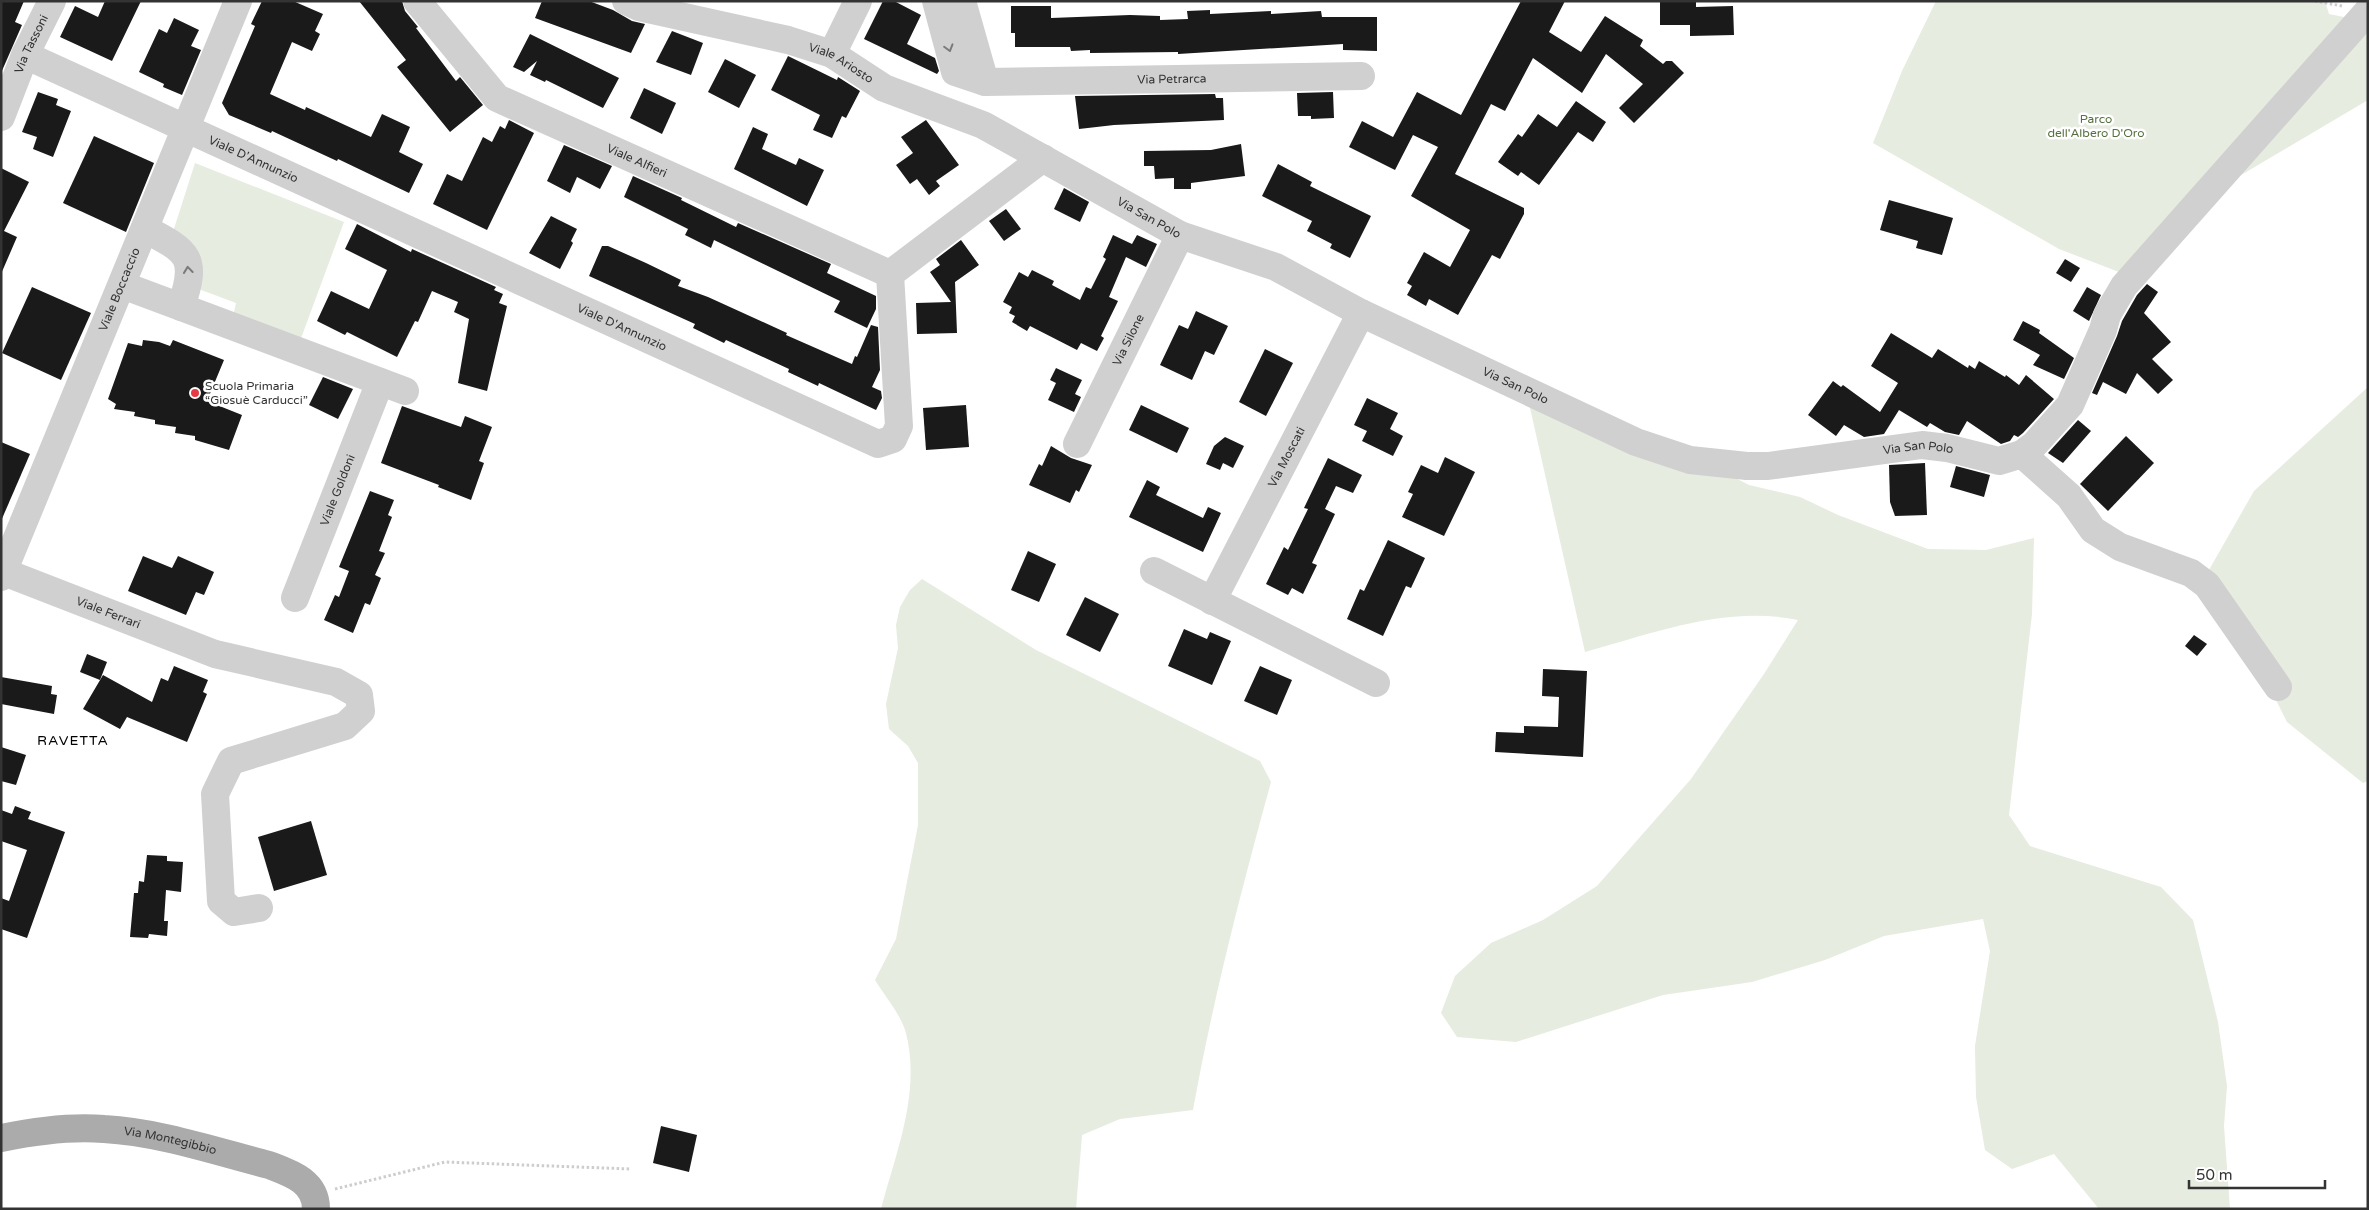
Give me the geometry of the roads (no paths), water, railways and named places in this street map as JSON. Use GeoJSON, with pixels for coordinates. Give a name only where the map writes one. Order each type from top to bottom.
{"type":"FeatureCollection","features":[{"type":"Feature","properties":{"kind":"main road","name":"Via Montegibbio"},"geometry":{"type":"LineString","coordinates":[[1,1138],[42,1130],[83,1128],[105,1129],[149,1136],[268,1165],[298,1177],[308,1184],[315,1202]]}},
{"type":"Feature","properties":{"kind":"street","name":"Via Tassoni"},"geometry":{"type":"LineString","coordinates":[[1,117],[25,55],[52,1]]}},
{"type":"Feature","properties":{"kind":"street","name":"Viale Boccaccio"},"geometry":{"type":"LineString","coordinates":[[2,575],[238,1]]}},
{"type":"Feature","properties":{"kind":"street","name":"Viale Alfieri"},"geometry":{"type":"LineString","coordinates":[[417,1],[497,98],[890,274]]}},
{"type":"Feature","properties":{"kind":"street","name":"Viale Ariosto"},"geometry":{"type":"LineString","coordinates":[[626,1],[639,7],[693,9],[832,54],[884,88],[983,125],[1042,158]]}},
{"type":"Feature","properties":{"kind":"street"},"geometry":{"type":"LineString","coordinates":[[832,54],[858,1]]}},
{"type":"Feature","properties":{"kind":"street","name":"Via Petrarca"},"geometry":{"type":"LineString","coordinates":[[936,1],[956,72],[985,82],[1361,76]]}},
{"type":"Feature","properties":{"kind":"street"},"geometry":{"type":"LineString","coordinates":[[962,1],[985,82]]}},
{"type":"Feature","properties":{"kind":"street","name":"Via San Polo"},"geometry":{"type":"LineString","coordinates":[[1042,158],[1180,235],[1262,261],[1287,272],[1361,313],[1636,442],[1690,460],[1747,466],[1768,466],[1903,447],[1932,445],[1990,460],[2008,460],[2034,446],[2070,405],[2103,330],[2107,315],[2124,286],[2368,11]]}},
{"type":"Feature","properties":{"kind":"street","name":"Viale D'Annunzio"},"geometry":{"type":"LineString","coordinates":[[25,55],[878,444],[893,440],[899,426],[890,274]]}},
{"type":"Feature","properties":{"kind":"street"},"geometry":{"type":"LineString","coordinates":[[890,274],[1042,158]]}},
{"type":"Feature","properties":{"kind":"street"},"geometry":{"type":"LineString","coordinates":[[145,229],[173,243],[186,257],[190,274],[181,307]]}},
{"type":"Feature","properties":{"kind":"street","name":"Via Silone"},"geometry":{"type":"LineString","coordinates":[[1077,444],[1180,235]]}},
{"type":"Feature","properties":{"kind":"street"},"geometry":{"type":"LineString","coordinates":[[122,285],[405,391]]}},
{"type":"Feature","properties":{"kind":"street","name":"Via Moscati"},"geometry":{"type":"LineString","coordinates":[[1212,601],[1361,313]]}},
{"type":"Feature","properties":{"kind":"street","name":"Viale Goldoni"},"geometry":{"type":"LineString","coordinates":[[296,598],[380,382]]}},
{"type":"Feature","properties":{"kind":"street"},"geometry":{"type":"LineString","coordinates":[[2022,454],[2069,496],[2093,530],[2120,546],[2191,573],[2207,585],[2278,687]]}},
{"type":"Feature","properties":{"kind":"street"},"geometry":{"type":"LineString","coordinates":[[1154,571],[1376,684]]}},
{"type":"Feature","properties":{"kind":"street","name":"Viale Ferrari"},"geometry":{"type":"LineString","coordinates":[[2,575],[214,654],[336,682],[358,695],[360,712],[345,726],[231,761],[214,794],[222,902],[234,912],[259,908]]}},
{"type":"Feature","properties":{"kind":"place","name":"Scuola Primaria “Giosuè Carducci”"},"geometry":{"type":"Point","coordinates":[195,393]}},
{"type":"Feature","properties":{"kind":"district","name":"RAVETTA"},"geometry":{"type":"Point","coordinates":[73,740]}},
{"type":"Feature","properties":{"kind":"park label","name":"Parco dell'Albero D'Oro"},"geometry":{"type":"Point","coordinates":[2096,126]}}]}
